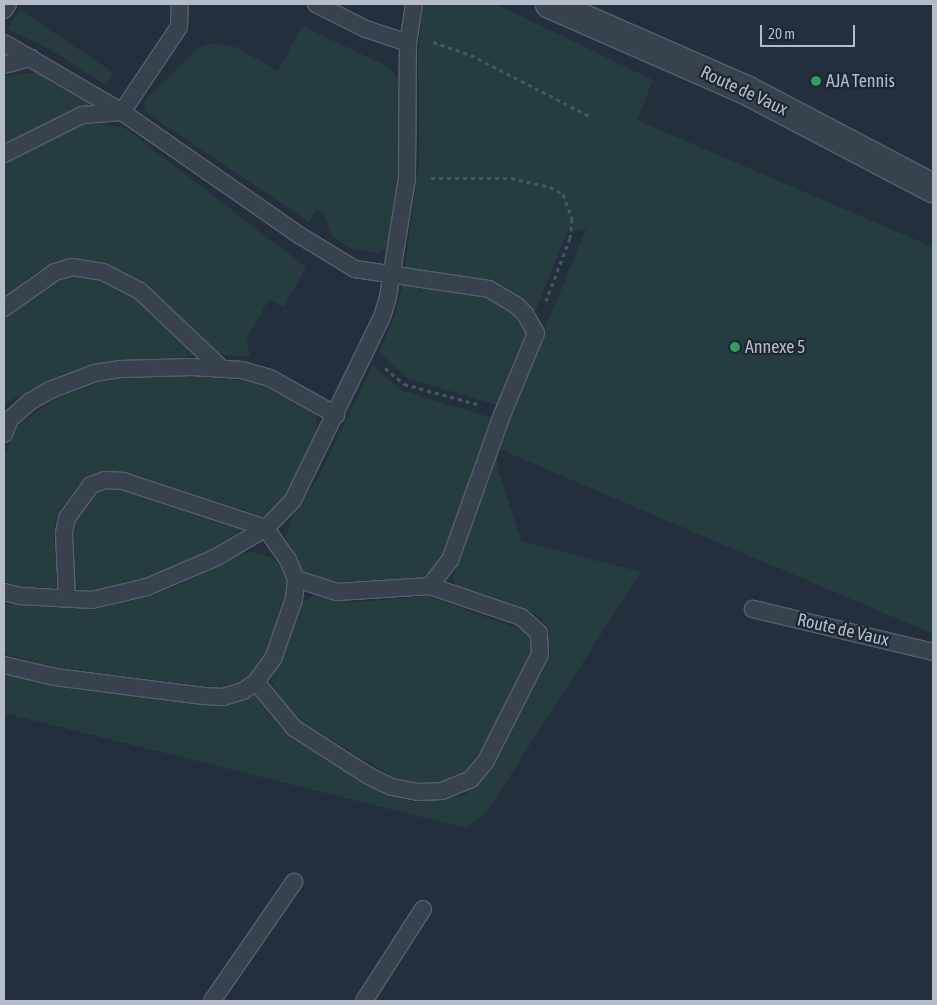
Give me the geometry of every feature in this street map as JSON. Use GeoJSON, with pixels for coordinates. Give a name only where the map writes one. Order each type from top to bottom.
{"type":"FeatureCollection","features":[{"type":"Feature","properties":{"kind":"street","name":"Route de Vaux"},"geometry":{"type":"LineString","coordinates":[[550,4],[746,90],[933,188]]}},
{"type":"Feature","properties":{"kind":"lane"},"geometry":{"type":"LineString","coordinates":[[4,10],[8,4]]}},
{"type":"Feature","properties":{"kind":"lane"},"geometry":{"type":"LineString","coordinates":[[122,112],[180,27],[180,4]]}},
{"type":"Feature","properties":{"kind":"lane"},"geometry":{"type":"LineString","coordinates":[[316,4],[366,29],[408,38]]}},
{"type":"Feature","properties":{"kind":"lane"},"geometry":{"type":"LineString","coordinates":[[4,592],[20,596],[92,600],[147,588],[215,558],[266,528],[293,500],[304,483],[382,317],[391,276],[407,178],[408,38],[414,4]]}},
{"type":"Feature","properties":{"kind":"lane"},"geometry":{"type":"LineString","coordinates":[[4,43],[122,112],[331,256],[355,269],[391,276],[489,289],[516,305],[536,333],[502,415],[450,560],[430,586]]}},
{"type":"Feature","properties":{"kind":"lane"},"geometry":{"type":"LineString","coordinates":[[4,65],[31,58]]}},
{"type":"Feature","properties":{"kind":"lane"},"geometry":{"type":"LineString","coordinates":[[4,154],[82,115],[122,112]]}},
{"type":"Feature","properties":{"kind":"lane"},"geometry":{"type":"LineString","coordinates":[[4,308],[54,272],[72,268],[103,272],[140,291],[221,368]]}},
{"type":"Feature","properties":{"kind":"lane"},"geometry":{"type":"LineString","coordinates":[[6,424],[31,401],[50,390],[95,373],[120,369],[221,368],[270,378],[336,415]]}},
{"type":"Feature","properties":{"kind":"lane"},"geometry":{"type":"LineString","coordinates":[[4,665],[54,677],[204,696],[223,696],[243,691],[256,682],[273,659],[294,599],[296,579],[288,560],[266,528],[123,481],[105,480],[91,485],[67,518],[64,534],[67,598]]}},
{"type":"Feature","properties":{"kind":"lane"},"geometry":{"type":"LineString","coordinates":[[256,682],[294,728],[369,776],[392,788],[417,792],[458,786],[472,779],[486,761],[540,654],[539,633],[521,617],[430,586],[337,592],[296,579]]}},
{"type":"Feature","properties":{"kind":"lane","name":"Route de Vaux"},"geometry":{"type":"LineString","coordinates":[[752,609],[933,652]]}},
{"type":"Feature","properties":{"kind":"lane"},"geometry":{"type":"LineString","coordinates":[[212,1001],[294,882]]}},
{"type":"Feature","properties":{"kind":"lane"},"geometry":{"type":"LineString","coordinates":[[364,1001],[424,910]]}},
{"type":"Feature","properties":{"kind":"path"},"geometry":{"type":"LineString","coordinates":[[408,38],[472,55],[591,117]]}},
{"type":"Feature","properties":{"kind":"path"},"geometry":{"type":"LineString","coordinates":[[407,178],[511,178],[550,187],[563,194],[572,220],[570,238],[536,333]]}},
{"type":"Feature","properties":{"kind":"path"},"geometry":{"type":"LineString","coordinates":[[367,350],[404,384],[468,401],[502,415]]}},
{"type":"Feature","properties":{"kind":"green space","name":"Annexe 5"},"geometry":{"type":"Polygon","coordinates":[[[424,4],[496,4],[653,80],[637,120],[933,247],[933,634],[497,448],[498,469],[521,541],[641,572],[495,799],[486,812],[466,828],[4,713],[4,674],[53,686],[203,705],[225,706],[254,695],[288,736],[389,797],[416,802],[462,796],[477,786],[495,766],[550,656],[549,629],[540,617],[526,609],[457,589],[453,577],[492,471],[496,448],[586,229],[567,232],[532,319],[519,301],[404,273],[419,162],[418,47],[424,4]]]}},
{"type":"Feature","properties":{"kind":"green space"},"geometry":{"type":"Polygon","coordinates":[[[20,10],[114,73],[105,85],[49,49],[7,29],[20,10]]]}},
{"type":"Feature","properties":{"kind":"green space"},"geometry":{"type":"Polygon","coordinates":[[[302,26],[389,67],[398,80],[402,99],[402,146],[388,244],[384,250],[376,253],[351,248],[332,237],[324,213],[316,210],[309,222],[148,114],[144,108],[146,99],[199,47],[210,43],[235,47],[278,71],[302,26]]]}},
{"type":"Feature","properties":{"kind":"green space"},"geometry":{"type":"Polygon","coordinates":[[[37,72],[90,104],[4,146],[4,76],[37,72]]]}},
{"type":"Feature","properties":{"kind":"green space"},"geometry":{"type":"Polygon","coordinates":[[[93,122],[125,128],[306,267],[284,307],[269,299],[247,339],[250,357],[224,355],[214,351],[144,285],[123,273],[88,261],[52,265],[35,273],[4,299],[4,162],[80,124],[93,122]]]}},
{"type":"Feature","properties":{"kind":"green space"},"geometry":{"type":"Polygon","coordinates":[[[73,275],[101,279],[135,296],[193,351],[193,356],[93,364],[4,403],[4,316],[57,278],[73,275]]]}},
{"type":"Feature","properties":{"kind":"green space"},"geometry":{"type":"Polygon","coordinates":[[[403,283],[473,289],[513,308],[528,330],[498,405],[407,378],[379,352],[394,318],[403,283]]]}},
{"type":"Feature","properties":{"kind":"green space"},"geometry":{"type":"Polygon","coordinates":[[[373,365],[400,390],[493,418],[442,560],[436,568],[418,578],[338,582],[303,572],[286,537],[293,515],[319,476],[373,365]]]}},
{"type":"Feature","properties":{"kind":"green space"},"geometry":{"type":"Polygon","coordinates":[[[192,376],[240,380],[266,387],[316,414],[317,430],[285,495],[263,516],[125,472],[104,471],[86,476],[57,514],[54,533],[57,588],[22,587],[4,581],[4,457],[18,425],[54,399],[98,383],[121,378],[192,376]]]}},
{"type":"Feature","properties":{"kind":"green space"},"geometry":{"type":"Polygon","coordinates":[[[106,490],[121,490],[242,529],[211,550],[144,578],[91,591],[77,589],[73,554],[76,521],[96,493],[106,490]]]}},
{"type":"Feature","properties":{"kind":"green space"},"geometry":{"type":"Polygon","coordinates":[[[253,552],[271,557],[280,565],[289,587],[267,653],[259,669],[239,682],[222,687],[205,686],[56,667],[4,654],[4,604],[92,610],[150,596],[184,583],[240,554],[253,552]]]}},
{"type":"Feature","properties":{"kind":"green space"},"geometry":{"type":"Polygon","coordinates":[[[314,595],[335,601],[358,602],[428,596],[527,632],[530,637],[531,652],[478,756],[465,772],[441,782],[418,783],[395,778],[300,721],[283,704],[271,680],[301,603],[314,595]]]}},
{"type":"Feature","properties":{"kind":"place","name":"AJA Tennis"},"geometry":{"type":"Point","coordinates":[816,81]}},
{"type":"Feature","properties":{"kind":"place","name":"Annexe 5"},"geometry":{"type":"Point","coordinates":[735,347]}}]}
